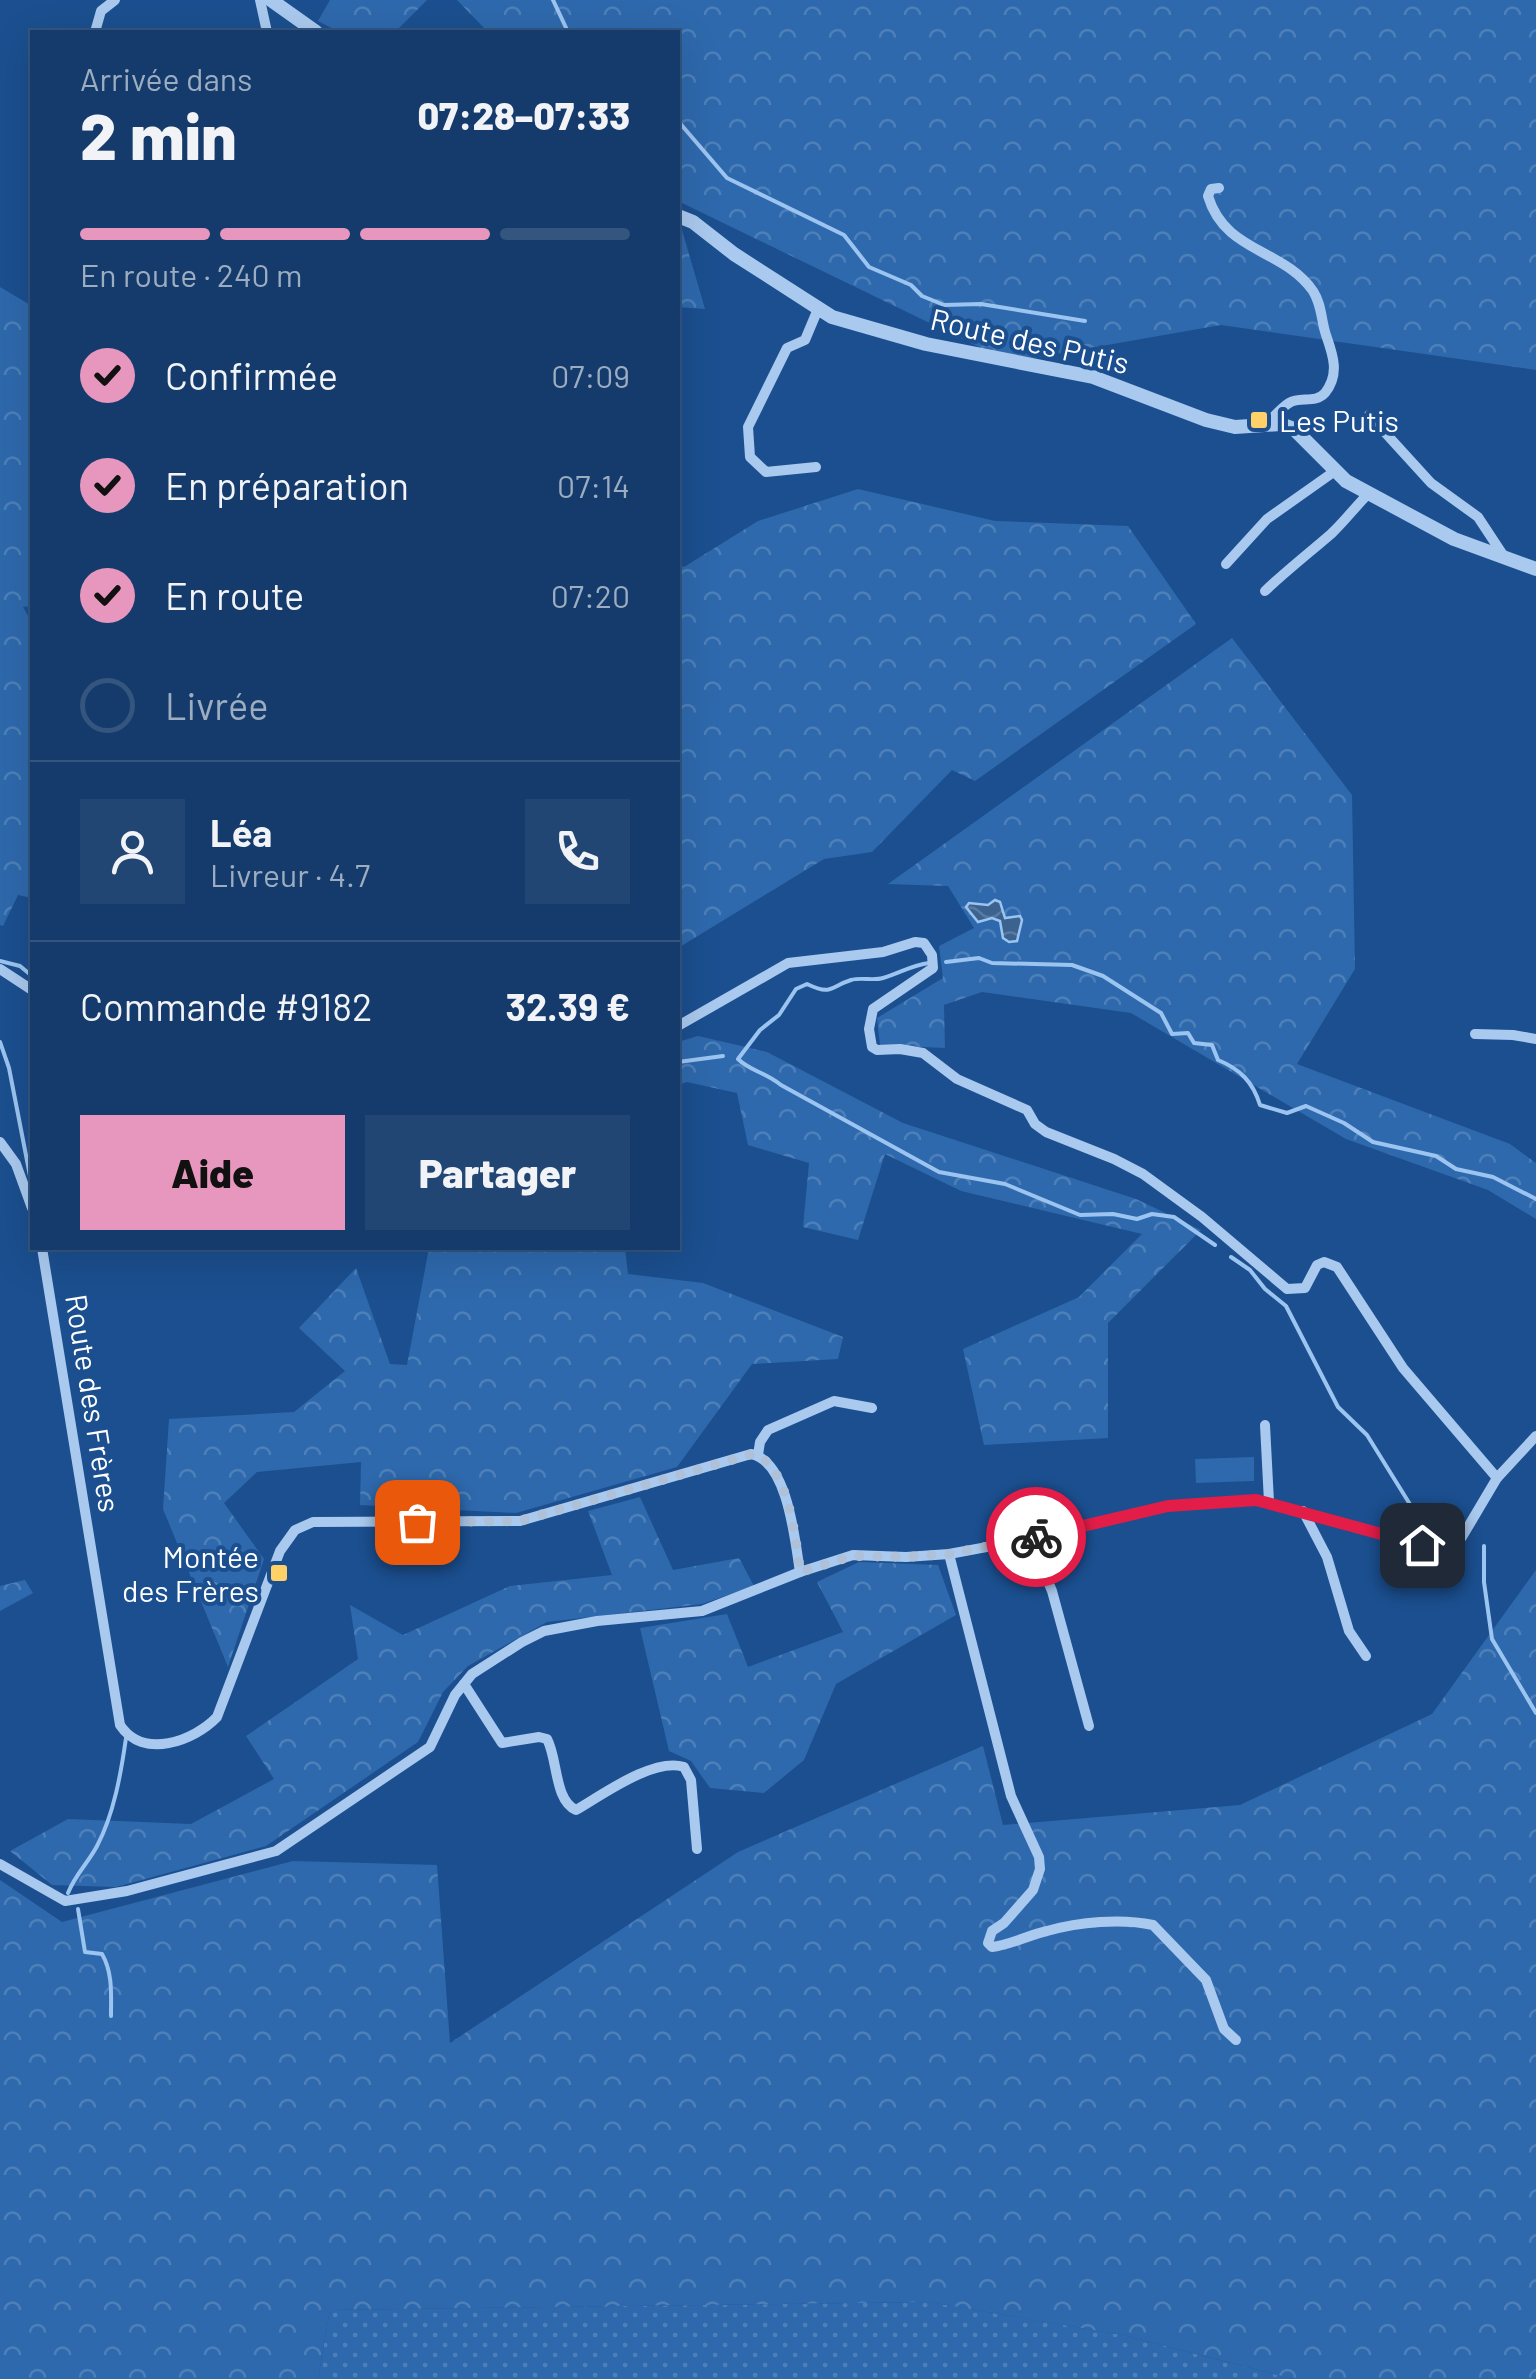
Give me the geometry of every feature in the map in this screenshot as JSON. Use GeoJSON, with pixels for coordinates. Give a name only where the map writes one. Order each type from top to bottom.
{"type":"FeatureCollection","features":[{"type":"Feature","properties":{"kind":"street"},"geometry":{"type":"LineString","coordinates":[[96,30],[101,11],[115,0]]}},
{"type":"Feature","properties":{"kind":"street"},"geometry":{"type":"LineString","coordinates":[[260,0],[267,30]]}},
{"type":"Feature","properties":{"kind":"street"},"geometry":{"type":"LineString","coordinates":[[270,0],[313,30]]}},
{"type":"Feature","properties":{"kind":"street"},"geometry":{"type":"LineString","coordinates":[[1219,188],[1211,189],[1208,196],[1225,227],[1238,240],[1282,264],[1314,294],[1334,358],[1333,377],[1326,392],[1314,399],[1288,404],[1266,425]]}},
{"type":"Feature","properties":{"kind":"street","name":"Route des Putis"},"geometry":{"type":"LineString","coordinates":[[680,217],[832,318],[926,344],[1092,377],[1235,427],[1281,424],[1294,429],[1335,471],[1370,493],[1454,539],[1536,569]]}},
{"type":"Feature","properties":{"kind":"street"},"geometry":{"type":"LineString","coordinates":[[816,467],[766,472],[750,457],[748,427],[788,348],[805,340],[818,309]]}},
{"type":"Feature","properties":{"kind":"street"},"geometry":{"type":"LineString","coordinates":[[1369,415],[1431,483],[1478,517],[1503,556]]}},
{"type":"Feature","properties":{"kind":"street"},"geometry":{"type":"LineString","coordinates":[[1226,564],[1267,518],[1335,471]]}},
{"type":"Feature","properties":{"kind":"street"},"geometry":{"type":"LineString","coordinates":[[1264,591],[1333,532],[1370,493]]}},
{"type":"Feature","properties":{"kind":"street"},"geometry":{"type":"LineString","coordinates":[[680,1025],[788,963],[872,954],[924,943],[932,955],[933,968],[873,1010],[869,1029],[872,1047],[924,1053],[957,1079],[1027,1110],[1034,1124],[1046,1132],[1129,1166],[1202,1217],[1287,1289],[1306,1288],[1316,1265],[1324,1262],[1337,1268],[1402,1368],[1497,1478]]}},
{"type":"Feature","properties":{"kind":"street"},"geometry":{"type":"LineString","coordinates":[[0,969],[30,989]]}},
{"type":"Feature","properties":{"kind":"street"},"geometry":{"type":"LineString","coordinates":[[1475,1034],[1514,1034],[1536,1039]]}},
{"type":"Feature","properties":{"kind":"street"},"geometry":{"type":"LineString","coordinates":[[0,1142],[16,1164],[30,1202]]}},
{"type":"Feature","properties":{"kind":"street","name":"Route des Frères"},"geometry":{"type":"LineString","coordinates":[[42,1250],[120,1725],[126,1735],[138,1742],[186,1739],[204,1730],[217,1717],[280,1550],[288,1537],[304,1525],[520,1521],[758,1455]]}},
{"type":"Feature","properties":{"kind":"street"},"geometry":{"type":"LineString","coordinates":[[800,1572],[790,1515],[776,1472],[758,1455],[768,1430],[834,1401],[872,1408]]}},
{"type":"Feature","properties":{"kind":"street"},"geometry":{"type":"LineString","coordinates":[[1265,1425],[1269,1502]]}},
{"type":"Feature","properties":{"kind":"street"},"geometry":{"type":"LineString","coordinates":[[0,1864],[64,1901],[127,1891],[276,1851],[430,1747],[455,1695],[472,1674],[544,1632],[597,1621],[702,1611],[800,1572],[853,1556],[949,1554],[1168,1506],[1269,1502],[1422,1545],[1448,1548],[1462,1537],[1497,1478],[1536,1436]]}},
{"type":"Feature","properties":{"kind":"street"},"geometry":{"type":"LineString","coordinates":[[1302,1511],[1327,1557],[1348,1631],[1366,1656]]}},
{"type":"Feature","properties":{"kind":"street"},"geometry":{"type":"LineString","coordinates":[[1030,1539],[1052,1591],[1089,1726]]}},
{"type":"Feature","properties":{"kind":"street"},"geometry":{"type":"LineString","coordinates":[[949,1554],[1011,1796],[1039,1858],[1040,1869],[1032,1890],[1004,1923],[992,1930],[988,1942],[992,1947],[1001,1946],[1053,1929],[1106,1922],[1153,1925],[1206,1980],[1224,2030],[1236,2040]]}},
{"type":"Feature","properties":{"kind":"street"},"geometry":{"type":"LineString","coordinates":[[464,1684],[502,1743],[548,1739],[564,1801],[576,1810],[654,1768],[676,1764],[684,1767],[691,1780],[697,1849]]}},
{"type":"Feature","properties":{"kind":"green space"},"geometry":{"type":"Polygon","coordinates":[[[330,0],[427,0],[397,30],[335,30],[318,21],[330,0]]]}},
{"type":"Feature","properties":{"kind":"green space"},"geometry":{"type":"Polygon","coordinates":[[[457,0],[1536,0],[1536,370],[1221,325],[1010,362],[680,202],[680,30],[486,30],[457,0]]]}},
{"type":"Feature","properties":{"kind":"green space"},"geometry":{"type":"Polygon","coordinates":[[[680,229],[682,230],[705,309],[680,307],[680,229]]]}},
{"type":"Feature","properties":{"kind":"green space"},"geometry":{"type":"Polygon","coordinates":[[[0,287],[30,305],[30,606],[23,607],[30,619],[30,898],[18,895],[3,926],[0,287]]]}},
{"type":"Feature","properties":{"kind":"green space"},"geometry":{"type":"Polygon","coordinates":[[[858,489],[995,521],[1128,526],[1196,624],[975,781],[952,770],[872,852],[824,859],[680,947],[680,565],[684,567],[758,521],[858,489]]]}},
{"type":"Feature","properties":{"kind":"green space"},"geometry":{"type":"Polygon","coordinates":[[[1232,638],[1352,795],[1355,969],[1297,1064],[1510,1144],[1536,1163],[1536,1219],[1488,1190],[1346,1139],[1131,1013],[982,992],[944,1005],[945,1048],[880,1045],[877,1018],[943,978],[939,946],[974,928],[948,886],[888,884],[1232,638]]]}},
{"type":"Feature","properties":{"kind":"green space"},"geometry":{"type":"Polygon","coordinates":[[[698,1036],[767,1052],[903,1123],[1136,1199],[1201,1230],[1108,1323],[1108,1438],[984,1445],[963,1349],[1079,1297],[1142,1234],[961,1191],[885,1154],[858,1240],[803,1227],[809,1163],[748,1145],[737,1093],[687,1082],[680,1084],[680,1041],[698,1036]]]}},
{"type":"Feature","properties":{"kind":"green space"},"geometry":{"type":"Polygon","coordinates":[[[429,1250],[625,1250],[628,1274],[703,1283],[843,1337],[838,1359],[752,1364],[677,1467],[516,1513],[360,1505],[361,1462],[257,1472],[224,1503],[264,1559],[228,1667],[163,1509],[169,1419],[294,1412],[345,1371],[299,1328],[356,1268],[390,1364],[407,1365],[429,1250]]]}},
{"type":"Feature","properties":{"kind":"green space"},"geometry":{"type":"Polygon","coordinates":[[[1254,1457],[1254,1481],[1196,1483],[1195,1459],[1254,1457]]]}},
{"type":"Feature","properties":{"kind":"green space"},"geometry":{"type":"Polygon","coordinates":[[[640,1497],[673,1570],[739,1558],[754,1586],[702,1604],[547,1622],[468,1666],[443,1692],[418,1742],[266,1846],[116,1887],[52,1885],[10,1851],[68,1819],[191,1824],[274,1779],[246,1736],[358,1659],[350,1605],[403,1635],[510,1586],[612,1575],[588,1511],[640,1497]]]}},
{"type":"Feature","properties":{"kind":"green space"},"geometry":{"type":"Polygon","coordinates":[[[859,1562],[938,1565],[956,1615],[836,1684],[804,1760],[764,1793],[710,1788],[691,1761],[669,1751],[640,1628],[727,1614],[748,1667],[843,1632],[817,1582],[859,1562]]]}},
{"type":"Feature","properties":{"kind":"green space"},"geometry":{"type":"Polygon","coordinates":[[[1536,1570],[1536,2379],[1293,2379],[1123,2335],[928,2302],[330,2310],[318,2379],[0,2379],[0,1880],[62,1922],[293,1861],[437,1865],[450,2043],[738,1852],[983,1746],[1003,1825],[1240,1805],[1432,1714],[1536,1570]]]}},
{"type":"Feature","properties":{"kind":"green space"},"geometry":{"type":"Polygon","coordinates":[[[25,1580],[33,1593],[0,1611],[0,1586],[25,1580]]]}},
{"type":"Feature","properties":{"kind":"green space"},"geometry":{"type":"Polygon","coordinates":[[[929,2302],[1123,2335],[1293,2379],[318,2379],[330,2310],[929,2302]]]}},
{"type":"Feature","properties":{"kind":"water"},"geometry":{"type":"Polygon","coordinates":[[[995,900],[1000,902],[1005,918],[1020,916],[1017,941],[1003,938],[1000,921],[992,918],[978,922],[966,907],[969,903],[988,905],[995,900]]]}},
{"type":"Feature","properties":{"kind":"waterway"},"geometry":{"type":"LineString","coordinates":[[553,0],[567,30]]}},
{"type":"Feature","properties":{"kind":"waterway"},"geometry":{"type":"LineString","coordinates":[[680,123],[727,178],[844,235],[869,267],[911,285],[922,296],[944,305],[981,304],[1085,321]]}},
{"type":"Feature","properties":{"kind":"waterway"},"geometry":{"type":"LineString","coordinates":[[946,962],[979,958],[992,963],[1072,965],[1103,976],[1161,1013],[1172,1034],[1188,1033],[1194,1043],[1212,1045],[1218,1060],[1249,1083],[1260,1105],[1287,1113],[1306,1106],[1344,1123],[1373,1142],[1436,1156],[1456,1169],[1493,1177],[1536,1199]]}},
{"type":"Feature","properties":{"kind":"waterway"},"geometry":{"type":"LineString","coordinates":[[0,961],[20,966],[30,974]]}},
{"type":"Feature","properties":{"kind":"waterway"},"geometry":{"type":"LineString","coordinates":[[929,963],[883,978],[851,980],[830,989],[807,984],[796,989],[779,1015],[760,1030],[738,1059],[939,1172],[1005,1184],[1080,1215],[1174,1217],[1215,1245]]}},
{"type":"Feature","properties":{"kind":"waterway"},"geometry":{"type":"LineString","coordinates":[[0,1042],[9,1068],[30,1176]]}},
{"type":"Feature","properties":{"kind":"waterway"},"geometry":{"type":"LineString","coordinates":[[680,1062],[723,1056]]}},
{"type":"Feature","properties":{"kind":"waterway"},"geometry":{"type":"LineString","coordinates":[[1231,1257],[1286,1306],[1338,1407],[1367,1435],[1416,1514],[1428,1516],[1444,1540]]}},
{"type":"Feature","properties":{"kind":"waterway"},"geometry":{"type":"LineString","coordinates":[[1484,1546],[1484,1582],[1492,1639],[1536,1713]]}},
{"type":"Feature","properties":{"kind":"waterway"},"geometry":{"type":"LineString","coordinates":[[68,1893],[108,1821],[126,1738]]}},
{"type":"Feature","properties":{"kind":"waterway"},"geometry":{"type":"LineString","coordinates":[[78,1909],[85,1952],[102,1954],[108,1969],[111,2016]]}},
{"type":"Feature","properties":{"kind":"way so far"},"geometry":{"type":"LineString","coordinates":[[417,1522],[520,1521],[547,1516],[752,1454],[763,1457],[776,1472],[790,1515],[800,1572],[864,1554],[949,1554],[1036,1537]]}},
{"type":"Feature","properties":{"kind":"place","name":"Les Putis"},"geometry":{"type":"Point","coordinates":[1259,420]}},
{"type":"Feature","properties":{"kind":"place","name":"Montée des Frères"},"geometry":{"type":"Point","coordinates":[279,1573]}},
{"type":"Feature","properties":{"kind":"route"},"geometry":{"type":"LineString","coordinates":[[1036,1537],[1168,1506],[1256,1500],[1422,1545]]}}]}
